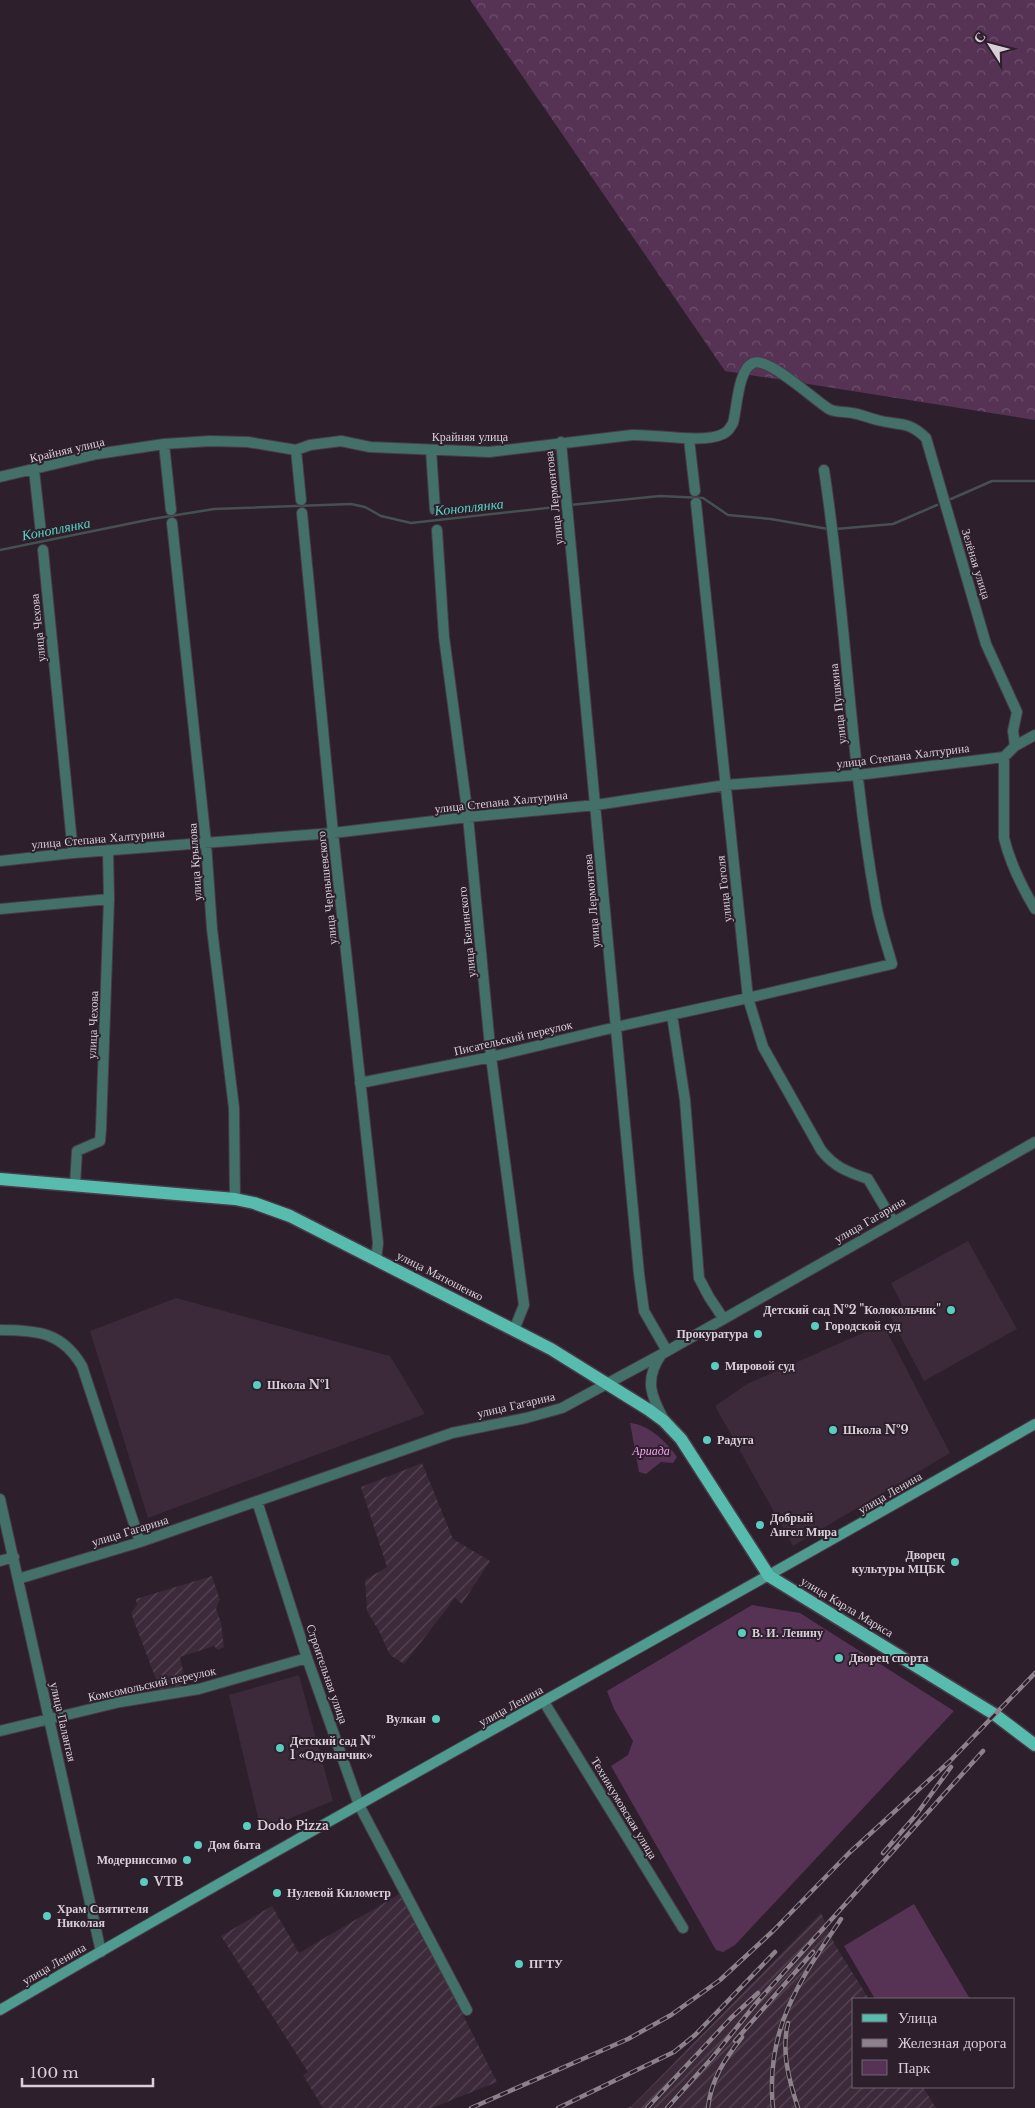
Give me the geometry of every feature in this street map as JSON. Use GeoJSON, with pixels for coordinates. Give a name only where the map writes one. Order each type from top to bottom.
{"type":"FeatureCollection","features":[{"type":"Feature","properties":{"kind":"main road","name":"улица Матюшенко"},"geometry":{"type":"LineString","coordinates":[[0,1179],[235,1199],[254,1203],[290,1216],[514,1330],[569,1359],[664,1421],[692,1453],[769,1576]]}},
{"type":"Feature","properties":{"kind":"main road","name":"улица Ленина"},"geometry":{"type":"LineString","coordinates":[[0,2010],[359,1805],[769,1576],[1035,1424]]}},
{"type":"Feature","properties":{"kind":"main road","name":"улица Карла Маркса"},"geometry":{"type":"LineString","coordinates":[[769,1576],[994,1714],[1035,1745]]}},
{"type":"Feature","properties":{"kind":"street","name":"Крайняя улица"},"geometry":{"type":"LineString","coordinates":[[0,477],[97,454],[164,444],[210,441],[248,442],[296,450],[310,445],[341,441],[370,447],[489,452],[561,442],[647,434],[689,439],[721,435],[729,431],[736,415],[746,368],[753,362],[763,362],[778,370],[814,400],[832,411],[852,413],[877,420]]}},
{"type":"Feature","properties":{"kind":"street","name":"Зелёная улица"},"geometry":{"type":"LineString","coordinates":[[877,420],[906,424],[916,429],[926,438],[986,644],[1017,712],[1012,731],[1015,746]]}},
{"type":"Feature","properties":{"kind":"street"},"geometry":{"type":"LineString","coordinates":[[689,439],[695,491]]}},
{"type":"Feature","properties":{"kind":"street","name":"улица Лермонтова"},"geometry":{"type":"LineString","coordinates":[[561,442],[644,1311],[664,1353]]}},
{"type":"Feature","properties":{"kind":"street"},"geometry":{"type":"LineString","coordinates":[[164,444],[171,510]]}},
{"type":"Feature","properties":{"kind":"street"},"geometry":{"type":"LineString","coordinates":[[296,450],[301,500]]}},
{"type":"Feature","properties":{"kind":"street"},"geometry":{"type":"LineString","coordinates":[[431,450],[435,510]]}},
{"type":"Feature","properties":{"kind":"street"},"geometry":{"type":"LineString","coordinates":[[34,470],[41,533]]}},
{"type":"Feature","properties":{"kind":"street","name":"улица Пушкина"},"geometry":{"type":"LineString","coordinates":[[824,470],[835,541],[858,775],[875,899],[892,964]]}},
{"type":"Feature","properties":{"kind":"street","name":"улица Гоголя"},"geometry":{"type":"LineString","coordinates":[[696,503],[748,998],[763,1047],[821,1150],[829,1160],[842,1170],[868,1178],[894,1221]]}},
{"type":"Feature","properties":{"kind":"street","name":"улица Чернышевского"},"geometry":{"type":"LineString","coordinates":[[302,513],[333,833],[378,1243],[376,1260]]}},
{"type":"Feature","properties":{"kind":"street","name":"улица Крылова"},"geometry":{"type":"LineString","coordinates":[[172,523],[206,843],[212,929],[234,1108],[235,1199]]}},
{"type":"Feature","properties":{"kind":"street","name":"улица Белинского"},"geometry":{"type":"LineString","coordinates":[[437,530],[444,637],[468,817],[491,1057],[524,1305],[514,1330]]}},
{"type":"Feature","properties":{"kind":"street","name":"улица Чехова"},"geometry":{"type":"LineString","coordinates":[[43,550],[73,852]]}},
{"type":"Feature","properties":{"kind":"street"},"geometry":{"type":"LineString","coordinates":[[1035,735],[1015,746],[1004,757],[1004,838],[1007,851],[1026,894],[1035,909]]}},
{"type":"Feature","properties":{"kind":"street","name":"улица Степана Халтурина"},"geometry":{"type":"LineString","coordinates":[[0,861],[73,852],[333,833],[468,817],[596,805],[726,785],[858,775],[1004,757]]}},
{"type":"Feature","properties":{"kind":"street","name":"улица Чехова"},"geometry":{"type":"LineString","coordinates":[[75,1185],[77,1151],[83,1147],[95,1145],[100,1141],[109,899],[108,850]]}},
{"type":"Feature","properties":{"kind":"street"},"geometry":{"type":"LineString","coordinates":[[0,909],[109,899]]}},
{"type":"Feature","properties":{"kind":"street","name":"Писательский переулок"},"geometry":{"type":"LineString","coordinates":[[360,1083],[491,1057],[616,1026],[748,998],[892,964]]}},
{"type":"Feature","properties":{"kind":"street"},"geometry":{"type":"LineString","coordinates":[[672,1014],[685,1100],[699,1278],[723,1318]]}},
{"type":"Feature","properties":{"kind":"street","name":"улица Гагарина"},"geometry":{"type":"LineString","coordinates":[[18,1579],[140,1542],[452,1433],[526,1418],[562,1408],[664,1353],[1035,1142]]}},
{"type":"Feature","properties":{"kind":"street"},"geometry":{"type":"LineString","coordinates":[[0,1330],[35,1332],[48,1335],[64,1343],[77,1358],[82,1366],[140,1542]]}},
{"type":"Feature","properties":{"kind":"street"},"geometry":{"type":"LineString","coordinates":[[664,1353],[654,1365],[651,1377],[651,1390],[664,1421]]}},
{"type":"Feature","properties":{"kind":"street","name":"улица Палантая"},"geometry":{"type":"LineString","coordinates":[[0,1499],[101,1952]]}},
{"type":"Feature","properties":{"kind":"street","name":"Строительная улица"},"geometry":{"type":"LineString","coordinates":[[257,1501],[307,1658],[359,1805],[467,2010]]}},
{"type":"Feature","properties":{"kind":"street"},"geometry":{"type":"LineString","coordinates":[[0,1561],[14,1557]]}},
{"type":"Feature","properties":{"kind":"street","name":"Комсомольский переулок"},"geometry":{"type":"LineString","coordinates":[[0,1731],[120,1702],[199,1689],[307,1658]]}},
{"type":"Feature","properties":{"kind":"street","name":"Техникумовская улица"},"geometry":{"type":"LineString","coordinates":[[544,1702],[683,1928]]}},
{"type":"Feature","properties":{"kind":"shaded area","name":"Детский сад №2 \"Колокольчик\""},"geometry":{"type":"Polygon","coordinates":[[[968,1241],[1017,1329],[924,1381],[889,1314],[902,1305],[891,1283],[968,1241]]]}},
{"type":"Feature","properties":{"kind":"shaded area","name":"Школа №1"},"geometry":{"type":"Polygon","coordinates":[[[176,1298],[390,1356],[425,1414],[148,1518],[90,1331],[176,1298]]]}},
{"type":"Feature","properties":{"kind":"shaded area","name":"Школа №9"},"geometry":{"type":"Polygon","coordinates":[[[883,1324],[950,1453],[793,1546],[715,1406],[747,1384],[883,1324]]]}},
{"type":"Feature","properties":{"kind":"shaded area"},"geometry":{"type":"Polygon","coordinates":[[[422,1463],[453,1539],[490,1561],[462,1604],[455,1598],[404,1664],[390,1655],[367,1611],[365,1580],[387,1567],[361,1487],[422,1463]]]}},
{"type":"Feature","properties":{"kind":"shaded area"},"geometry":{"type":"Polygon","coordinates":[[[212,1576],[220,1600],[216,1608],[221,1623],[224,1647],[218,1650],[214,1646],[180,1657],[186,1684],[160,1690],[131,1613],[137,1605],[136,1599],[212,1576]]]}},
{"type":"Feature","properties":{"kind":"shaded area","name":"Детский сад № 1 «Одуванчик»"},"geometry":{"type":"Polygon","coordinates":[[[299,1675],[333,1801],[261,1830],[229,1695],[299,1675]]]}},
{"type":"Feature","properties":{"kind":"shaded area"},"geometry":{"type":"Polygon","coordinates":[[[401,1893],[497,2082],[432,2108],[323,2108],[303,2075],[308,2072],[221,1936],[272,1906],[299,1953],[401,1893]]]}},
{"type":"Feature","properties":{"kind":"shaded area"},"geometry":{"type":"Polygon","coordinates":[[[821,1913],[835,1945],[868,1998],[852,1998],[852,2088],[924,2088],[936,2108],[626,2108],[632,2106],[821,1913]]]}},
{"type":"Feature","properties":{"kind":"green space"},"geometry":{"type":"Polygon","coordinates":[[[470,0],[1035,0],[1035,420],[725,371],[470,0]]]}},
{"type":"Feature","properties":{"kind":"green space","name":"Ариада"},"geometry":{"type":"Polygon","coordinates":[[[630,1423],[650,1430],[668,1445],[677,1457],[673,1463],[661,1462],[646,1474],[639,1472],[630,1423]]]}},
{"type":"Feature","properties":{"kind":"green space"},"geometry":{"type":"Polygon","coordinates":[[[752,1605],[800,1613],[954,1711],[735,1945],[723,1952],[716,1950],[611,1766],[628,1755],[633,1741],[614,1709],[607,1691],[752,1605]]]}},
{"type":"Feature","properties":{"kind":"green space"},"geometry":{"type":"Polygon","coordinates":[[[914,1904],[969,1998],[874,1998],[844,1946],[914,1904]]]}},
{"type":"Feature","properties":{"kind":"waterway","name":"Коноплянка"},"geometry":{"type":"LineString","coordinates":[[951,499],[992,481],[1035,481]]}},
{"type":"Feature","properties":{"kind":"waterway","name":"Коноплянка"},"geometry":{"type":"LineString","coordinates":[[570,505],[660,496],[703,498],[728,515],[771,519],[828,529]]}},
{"type":"Feature","properties":{"kind":"waterway","name":"Коноплянка"},"geometry":{"type":"LineString","coordinates":[[0,550],[152,519],[214,509],[351,504],[365,507],[381,516],[411,523],[565,506]]}},
{"type":"Feature","properties":{"kind":"waterway","name":"Коноплянка"},"geometry":{"type":"LineString","coordinates":[[836,529],[893,524],[937,505]]}},
{"type":"Feature","properties":{"kind":"railway"},"geometry":{"type":"LineString","coordinates":[[471,2108],[628,2039],[671,2015],[720,1980],[773,1931],[849,1853],[950,1761],[1035,1673]]}},
{"type":"Feature","properties":{"kind":"railway"},"geometry":{"type":"LineString","coordinates":[[667,2108],[712,2058],[758,2001],[983,1751]]}},
{"type":"Feature","properties":{"kind":"railway"},"geometry":{"type":"LineString","coordinates":[[883,1853],[916,1815],[951,1767]]}},
{"type":"Feature","properties":{"kind":"railway"},"geometry":{"type":"LineString","coordinates":[[773,2108],[772,2080],[774,2054],[780,2030],[799,1985],[841,1919]]}},
{"type":"Feature","properties":{"kind":"railway"},"geometry":{"type":"LineString","coordinates":[[558,2108],[674,2052],[695,2035],[775,1952]]}},
{"type":"Feature","properties":{"kind":"railway"},"geometry":{"type":"LineString","coordinates":[[735,2041],[813,1952]]}},
{"type":"Feature","properties":{"kind":"railway"},"geometry":{"type":"LineString","coordinates":[[647,2108],[731,2018],[758,1993]]}},
{"type":"Feature","properties":{"kind":"railway"},"geometry":{"type":"LineString","coordinates":[[788,2023],[785,2045],[786,2055],[789,2076],[798,2108]]}},
{"type":"Feature","properties":{"kind":"railway"},"geometry":{"type":"LineString","coordinates":[[708,2108],[712,2088],[720,2070],[742,2037]]}},
{"type":"Feature","properties":{"kind":"place","name":"Детский сад №2 \"Колокольчик\""},"geometry":{"type":"Point","coordinates":[951,1310]}},
{"type":"Feature","properties":{"kind":"place","name":"Городской суд"},"geometry":{"type":"Point","coordinates":[815,1326]}},
{"type":"Feature","properties":{"kind":"place","name":"Прокуратура"},"geometry":{"type":"Point","coordinates":[758,1334]}},
{"type":"Feature","properties":{"kind":"place","name":"Мировой суд"},"geometry":{"type":"Point","coordinates":[715,1366]}},
{"type":"Feature","properties":{"kind":"place","name":"Школа №1"},"geometry":{"type":"Point","coordinates":[257,1385]}},
{"type":"Feature","properties":{"kind":"place","name":"Школа №9"},"geometry":{"type":"Point","coordinates":[833,1430]}},
{"type":"Feature","properties":{"kind":"place","name":"Радуга"},"geometry":{"type":"Point","coordinates":[707,1440]}},
{"type":"Feature","properties":{"kind":"place","name":"Добрый Ангел Мира"},"geometry":{"type":"Point","coordinates":[760,1525]}},
{"type":"Feature","properties":{"kind":"place","name":"Дворец культуры МЦБК"},"geometry":{"type":"Point","coordinates":[955,1562]}},
{"type":"Feature","properties":{"kind":"place","name":"В. И. Ленину"},"geometry":{"type":"Point","coordinates":[742,1633]}},
{"type":"Feature","properties":{"kind":"place","name":"Дворец спорта"},"geometry":{"type":"Point","coordinates":[839,1658]}},
{"type":"Feature","properties":{"kind":"place","name":"Вулкан"},"geometry":{"type":"Point","coordinates":[436,1719]}},
{"type":"Feature","properties":{"kind":"place","name":"Детский сад № 1 «Одуванчик»"},"geometry":{"type":"Point","coordinates":[280,1748]}},
{"type":"Feature","properties":{"kind":"place","name":"Dodo Pizza"},"geometry":{"type":"Point","coordinates":[247,1826]}},
{"type":"Feature","properties":{"kind":"place","name":"Дом быта"},"geometry":{"type":"Point","coordinates":[198,1845]}},
{"type":"Feature","properties":{"kind":"place","name":"Модерниссимо"},"geometry":{"type":"Point","coordinates":[187,1860]}},
{"type":"Feature","properties":{"kind":"place","name":"VTB"},"geometry":{"type":"Point","coordinates":[144,1882]}},
{"type":"Feature","properties":{"kind":"place","name":"Нулевой Километр"},"geometry":{"type":"Point","coordinates":[277,1893]}},
{"type":"Feature","properties":{"kind":"place","name":"Храм Святителя Николая"},"geometry":{"type":"Point","coordinates":[47,1916]}},
{"type":"Feature","properties":{"kind":"place","name":"ПГТУ"},"geometry":{"type":"Point","coordinates":[519,1964]}}]}
